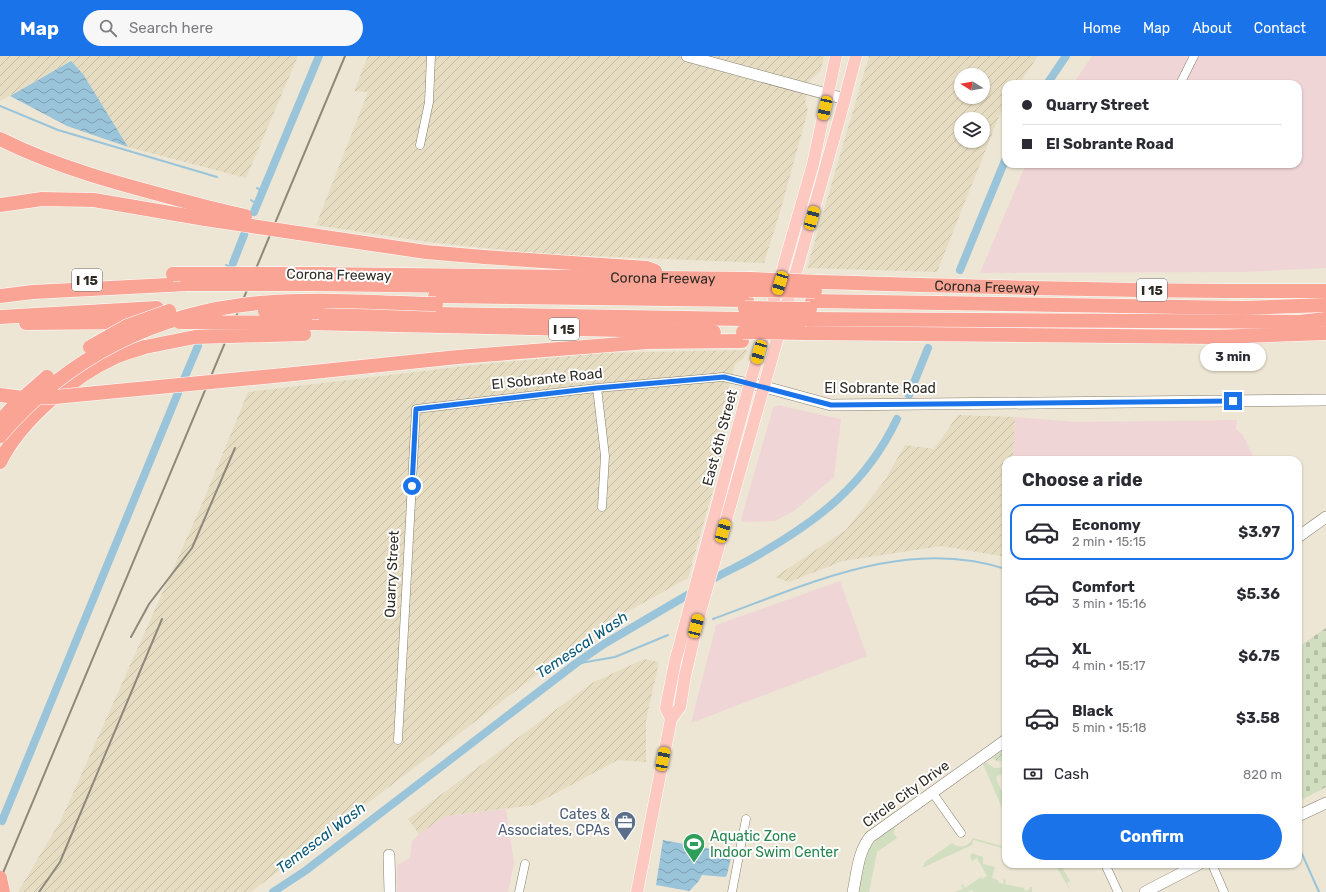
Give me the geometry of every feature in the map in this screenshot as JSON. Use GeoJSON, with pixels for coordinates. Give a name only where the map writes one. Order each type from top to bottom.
{"type":"FeatureCollection","features":[{"type":"Feature","properties":{"kind":"highway"},"geometry":{"type":"LineString","coordinates":[[0,139],[45,158],[98,177],[208,213]]}},
{"type":"Feature","properties":{"kind":"highway"},"geometry":{"type":"LineString","coordinates":[[0,205],[42,199],[94,200],[208,213],[358,242],[426,252],[646,268],[672,277]]}},
{"type":"Feature","properties":{"kind":"highway","name":"Corona Freeway"},"geometry":{"type":"LineString","coordinates":[[0,286],[173,274],[316,279],[672,277],[746,310],[759,341],[778,333],[803,333],[914,307],[962,333],[1214,337],[1326,333]]}},
{"type":"Feature","properties":{"kind":"highway"},"geometry":{"type":"LineString","coordinates":[[0,296],[33,292],[316,279],[746,310]]}},
{"type":"Feature","properties":{"kind":"highway","name":"Corona Freeway"},"geometry":{"type":"LineString","coordinates":[[305,328],[746,310],[813,300],[914,307],[1210,291],[1326,291]]}},
{"type":"Feature","properties":{"kind":"highway"},"geometry":{"type":"LineString","coordinates":[[0,422],[42,381],[77,355],[127,326],[145,318],[184,306],[229,297],[262,294],[746,310]]}},
{"type":"Feature","properties":{"kind":"highway"},"geometry":{"type":"LineString","coordinates":[[0,436],[12,422],[48,388],[88,358],[168,320],[206,310],[260,303],[287,301],[436,300]]}},
{"type":"Feature","properties":{"kind":"highway"},"geometry":{"type":"LineString","coordinates":[[0,395],[23,398],[55,397],[458,357],[648,342],[746,310],[813,300],[914,307]]}},
{"type":"Feature","properties":{"kind":"highway"},"geometry":{"type":"LineString","coordinates":[[0,317],[319,312],[746,310],[813,300],[914,307],[973,303],[1296,303],[1319,312]]}},
{"type":"Feature","properties":{"kind":"highway"},"geometry":{"type":"LineString","coordinates":[[973,303],[1299,322],[1319,312]]}},
{"type":"Feature","properties":{"kind":"highway"},"geometry":{"type":"LineString","coordinates":[[0,326],[156,315],[305,328]]}},
{"type":"Feature","properties":{"kind":"highway"},"geometry":{"type":"LineString","coordinates":[[0,462],[20,433],[41,409],[67,387],[90,371],[116,356],[145,347],[195,337],[305,328]]}},
{"type":"Feature","properties":{"kind":"highway"},"geometry":{"type":"LineString","coordinates":[[0,878],[3,892]]}},
{"type":"Feature","properties":{"kind":"main road","name":"East 6th Street"},"geometry":{"type":"LineString","coordinates":[[671,719],[666,708],[686,619],[750,383],[813,164],[836,56]]}},
{"type":"Feature","properties":{"kind":"main road","name":"East 6th Street"},"geometry":{"type":"LineString","coordinates":[[637,892],[671,719],[680,707],[688,662],[700,612],[856,56]]}},
{"type":"Feature","properties":{"kind":"street"},"geometry":{"type":"LineString","coordinates":[[420,145],[429,102],[431,56]]}},
{"type":"Feature","properties":{"kind":"street"},"geometry":{"type":"LineString","coordinates":[[687,56],[845,99]]}},
{"type":"Feature","properties":{"kind":"street"},"geometry":{"type":"LineString","coordinates":[[1182,80],[1194,56]]}},
{"type":"Feature","properties":{"kind":"street","name":"El Sobrante Road"},"geometry":{"type":"LineString","coordinates":[[416,409],[597,388],[724,377],[817,402],[852,406],[934,403],[1326,400]]}},
{"type":"Feature","properties":{"kind":"street"},"geometry":{"type":"LineString","coordinates":[[597,388],[605,456],[602,507]]}},
{"type":"Feature","properties":{"kind":"street","name":"Quarry Street"},"geometry":{"type":"LineString","coordinates":[[398,740],[416,409]]}},
{"type":"Feature","properties":{"kind":"street"},"geometry":{"type":"LineString","coordinates":[[1302,534],[1326,517]]}},
{"type":"Feature","properties":{"kind":"street","name":"Circle City Drive"},"geometry":{"type":"LineString","coordinates":[[854,892],[864,845],[870,837],[1002,743]]}},
{"type":"Feature","properties":{"kind":"street"},"geometry":{"type":"LineString","coordinates":[[932,792],[961,833]]}},
{"type":"Feature","properties":{"kind":"street"},"geometry":{"type":"LineString","coordinates":[[1302,814],[1326,803]]}},
{"type":"Feature","properties":{"kind":"street"},"geometry":{"type":"LineString","coordinates":[[732,892],[746,820]]}},
{"type":"Feature","properties":{"kind":"street"},"geometry":{"type":"LineString","coordinates":[[389,855],[390,892]]}},
{"type":"Feature","properties":{"kind":"street"},"geometry":{"type":"LineString","coordinates":[[519,892],[525,864]]}},
{"type":"Feature","properties":{"kind":"street"},"geometry":{"type":"LineString","coordinates":[[1107,868],[1118,892]]}},
{"type":"Feature","properties":{"kind":"street"},"geometry":{"type":"LineString","coordinates":[[1145,892],[1191,868]]}},
{"type":"Feature","properties":{"kind":"street"},"geometry":{"type":"LineString","coordinates":[[1214,868],[1224,892]]}},
{"type":"Feature","properties":{"kind":"shaded area"},"geometry":{"type":"Polygon","coordinates":[[[0,56],[298,56],[246,178],[128,147],[83,74],[71,61],[0,101],[0,56]]]}},
{"type":"Feature","properties":{"kind":"shaded area"},"geometry":{"type":"Polygon","coordinates":[[[368,56],[824,56],[820,72],[810,80],[805,102],[808,110],[780,212],[764,263],[542,254],[428,242],[316,225],[368,92],[354,91],[368,56]]]}},
{"type":"Feature","properties":{"kind":"shaded area"},"geometry":{"type":"Polygon","coordinates":[[[869,56],[1038,56],[1022,80],[1002,80],[1002,111],[990,139],[990,112],[954,112],[954,148],[986,148],[937,272],[807,268],[869,56]]]}},
{"type":"Feature","properties":{"kind":"shaded area"},"geometry":{"type":"Polygon","coordinates":[[[1092,56],[1326,56],[1326,268],[1245,272],[980,273],[1024,168],[1302,168],[1302,80],[1076,80],[1092,56]]]}},
{"type":"Feature","properties":{"kind":"shaded area"},"geometry":{"type":"Polygon","coordinates":[[[748,350],[743,359],[735,364],[727,393],[731,401],[729,422],[717,476],[688,578],[616,618],[581,641],[251,892],[18,892],[61,820],[202,504],[248,392],[483,364],[601,353],[748,350]]]}},
{"type":"Feature","properties":{"kind":"shaded area"},"geometry":{"type":"Polygon","coordinates":[[[778,405],[841,419],[834,477],[794,511],[775,521],[741,522],[773,408],[778,405]]]}},
{"type":"Feature","properties":{"kind":"shaded area"},"geometry":{"type":"Polygon","coordinates":[[[958,415],[1015,417],[1013,456],[1002,456],[1002,556],[941,546],[843,561],[789,582],[775,577],[846,530],[885,480],[905,445],[934,449],[958,415]]]}},
{"type":"Feature","properties":{"kind":"shaded area"},"geometry":{"type":"Polygon","coordinates":[[[1015,417],[1076,422],[1237,420],[1236,429],[1243,435],[1253,456],[1013,456],[1015,417]]]}},
{"type":"Feature","properties":{"kind":"shaded area"},"geometry":{"type":"Polygon","coordinates":[[[840,581],[867,656],[691,723],[716,625],[840,581]]]}},
{"type":"Feature","properties":{"kind":"shaded area"},"geometry":{"type":"Polygon","coordinates":[[[644,659],[659,662],[646,720],[646,762],[618,760],[534,805],[446,816],[419,834],[408,819],[592,683],[644,659]]]}},
{"type":"Feature","properties":{"kind":"shaded area"},"geometry":{"type":"Polygon","coordinates":[[[506,809],[514,863],[508,892],[397,892],[397,865],[410,858],[412,841],[419,834],[446,816],[506,809]]]}},
{"type":"Feature","properties":{"kind":"green space"},"geometry":{"type":"Polygon","coordinates":[[[1326,628],[1326,787],[1302,800],[1302,644],[1326,628]]]}},
{"type":"Feature","properties":{"kind":"green space"},"geometry":{"type":"Polygon","coordinates":[[[1002,751],[1002,761],[998,762],[992,758],[1002,751]]]}},
{"type":"Feature","properties":{"kind":"green space"},"geometry":{"type":"Polygon","coordinates":[[[986,762],[994,768],[1002,767],[1002,774],[996,777],[1002,790],[1002,808],[983,764],[986,762]]]}},
{"type":"Feature","properties":{"kind":"green space"},"geometry":{"type":"Polygon","coordinates":[[[893,827],[895,830],[893,832],[897,838],[877,852],[869,892],[859,892],[864,861],[870,848],[875,841],[893,827]]]}},
{"type":"Feature","properties":{"kind":"green space"},"geometry":{"type":"Polygon","coordinates":[[[973,838],[1002,846],[1002,848],[973,840],[972,845],[922,868],[925,862],[952,843],[961,847],[969,843],[973,838]]]}},
{"type":"Feature","properties":{"kind":"green space"},"geometry":{"type":"Polygon","coordinates":[[[972,853],[983,857],[983,864],[995,867],[992,878],[998,880],[998,882],[1003,884],[1004,879],[1006,880],[1005,884],[1024,888],[1024,890],[1028,891],[1030,887],[1032,887],[1032,892],[973,892],[972,890],[968,892],[954,892],[963,889],[961,885],[963,884],[965,888],[981,877],[982,879],[987,876],[977,858],[972,861],[970,856],[972,853]]]}},
{"type":"Feature","properties":{"kind":"green space"},"geometry":{"type":"Polygon","coordinates":[[[1057,868],[1062,868],[1070,881],[1067,883],[1071,892],[1057,868]]]}},
{"type":"Feature","properties":{"kind":"water"},"geometry":{"type":"Polygon","coordinates":[[[71,61],[83,74],[128,147],[67,126],[10,96],[71,61]]]}},
{"type":"Feature","properties":{"kind":"water","name":"Aquatic Zone Indoor Swim Center"},"geometry":{"type":"Polygon","coordinates":[[[663,840],[732,853],[727,875],[725,877],[702,875],[698,882],[689,891],[656,885],[663,840]]]}},
{"type":"Feature","properties":{"kind":"waterway"},"geometry":{"type":"LineString","coordinates":[[254,212],[319,56]]}},
{"type":"Feature","properties":{"kind":"waterway","name":"Temescal Wash"},"geometry":{"type":"LineString","coordinates":[[1050,80],[1066,56]]}},
{"type":"Feature","properties":{"kind":"waterway"},"geometry":{"type":"LineString","coordinates":[[0,106],[58,130],[217,177]]}},
{"type":"Feature","properties":{"kind":"waterway","name":"Temescal Wash"},"geometry":{"type":"LineString","coordinates":[[960,270],[1002,168]]}},
{"type":"Feature","properties":{"kind":"waterway"},"geometry":{"type":"LineString","coordinates":[[257,188],[263,191]]}},
{"type":"Feature","properties":{"kind":"waterway"},"geometry":{"type":"LineString","coordinates":[[251,200],[257,204]]}},
{"type":"Feature","properties":{"kind":"waterway"},"geometry":{"type":"LineString","coordinates":[[233,263],[244,235]]}},
{"type":"Feature","properties":{"kind":"waterway"},"geometry":{"type":"LineString","coordinates":[[226,265],[231,267]]}},
{"type":"Feature","properties":{"kind":"waterway"},"geometry":{"type":"LineString","coordinates":[[184,379],[198,346]]}},
{"type":"Feature","properties":{"kind":"waterway","name":"Temescal Wash"},"geometry":{"type":"LineString","coordinates":[[909,395],[928,348]]}},
{"type":"Feature","properties":{"kind":"waterway"},"geometry":{"type":"LineString","coordinates":[[2,821],[178,393]]}},
{"type":"Feature","properties":{"kind":"waterway","name":"Temescal Wash"},"geometry":{"type":"LineString","coordinates":[[708,582],[752,559],[821,514],[839,498],[871,463],[885,442],[897,419]]}},
{"type":"Feature","properties":{"kind":"waterway"},"geometry":{"type":"LineString","coordinates":[[713,619],[820,580],[857,569],[894,561],[931,558],[968,560],[1002,568]]}},
{"type":"Feature","properties":{"kind":"waterway","name":"Temescal Wash"},"geometry":{"type":"LineString","coordinates":[[273,892],[305,871],[575,664],[604,644],[696,590]]}},
{"type":"Feature","properties":{"kind":"waterway"},"geometry":{"type":"LineString","coordinates":[[575,664],[615,657],[668,635]]}},
{"type":"Feature","properties":{"kind":"waterway"},"geometry":{"type":"LineString","coordinates":[[1302,854],[1319,892]]}},
{"type":"Feature","properties":{"kind":"railway"},"geometry":{"type":"LineString","coordinates":[[0,880],[345,56]]}},
{"type":"Feature","properties":{"kind":"railway"},"geometry":{"type":"LineString","coordinates":[[131,637],[149,604],[192,548],[235,448]]}},
{"type":"Feature","properties":{"kind":"railway"},"geometry":{"type":"LineString","coordinates":[[39,892],[60,862],[162,619]]}},
{"type":"Feature","properties":{"kind":"place","name":"Cates & Associates, CPAs"},"geometry":{"type":"Point","coordinates":[625,842]}},
{"type":"Feature","properties":{"kind":"place","name":"Aquatic Zone Indoor Swim Center"},"geometry":{"type":"Point","coordinates":[694,864]}},
{"type":"Feature","properties":{"kind":"route"},"geometry":{"type":"LineString","coordinates":[[412,486],[416,409],[597,388],[729,377],[831,405],[852,406],[934,403],[1233,401]]}}]}
